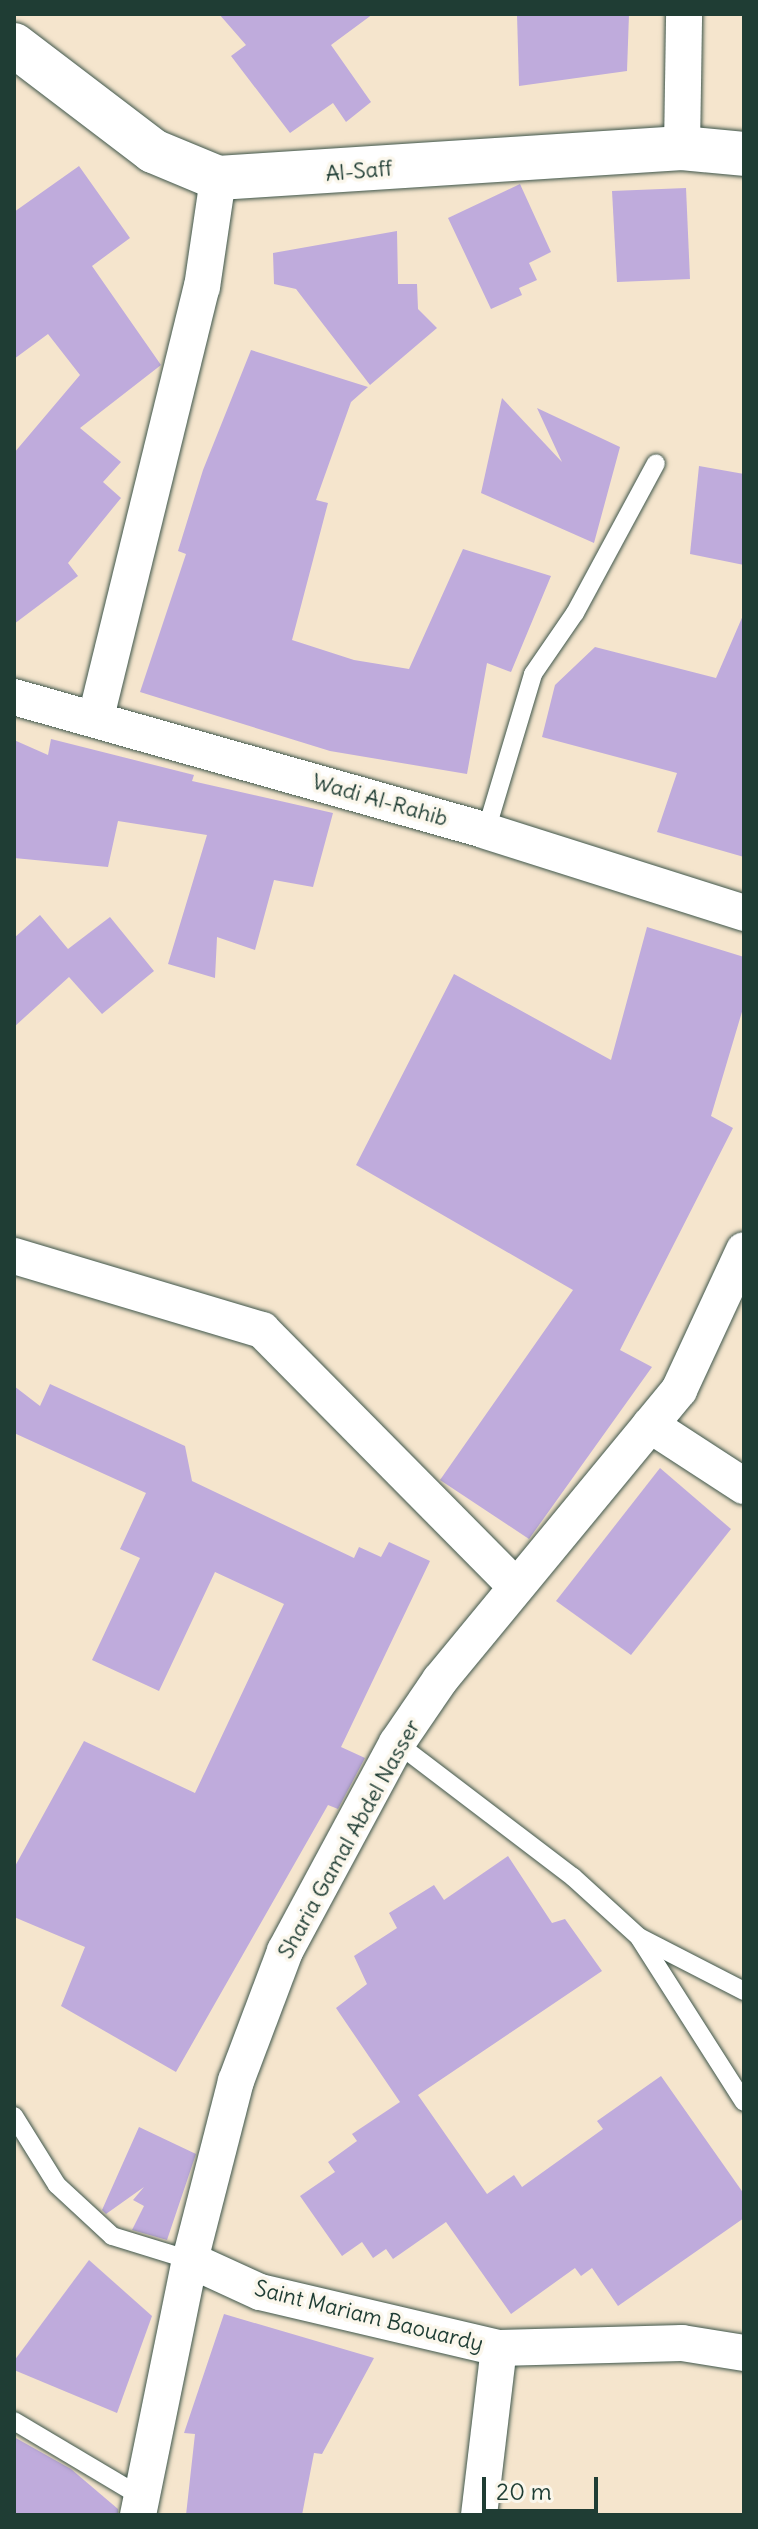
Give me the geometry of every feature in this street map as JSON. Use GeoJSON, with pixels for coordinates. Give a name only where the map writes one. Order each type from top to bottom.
{"type":"FeatureCollection","features":[{"type":"Feature","properties":{"kind":"street"},"geometry":{"type":"LineString","coordinates":[[682,148],[684,14]]}},
{"type":"Feature","properties":{"kind":"street","name":"Al-Saff"},"geometry":{"type":"LineString","coordinates":[[14,45],[153,151],[218,178],[682,148],[744,154]]}},
{"type":"Feature","properties":{"kind":"street"},"geometry":{"type":"LineString","coordinates":[[96,717],[202,287],[218,178]]}},
{"type":"Feature","properties":{"kind":"street","name":"Wadi Al-Rahib"},"geometry":{"type":"LineString","coordinates":[[14,697],[96,717],[486,831],[744,913]]}},
{"type":"Feature","properties":{"kind":"street","name":"Sharia Gamal Abdel Nasser"},"geometry":{"type":"LineString","coordinates":[[138,2505],[190,2260],[236,2081],[285,1951],[397,1743],[440,1680],[679,1390],[744,1250]]}},
{"type":"Feature","properties":{"kind":"street"},"geometry":{"type":"LineString","coordinates":[[14,1256],[262,1330],[516,1587]]}},
{"type":"Feature","properties":{"kind":"street"},"geometry":{"type":"LineString","coordinates":[[650,1425],[744,1486]]}},
{"type":"Feature","properties":{"kind":"street","name":"Saint Mariam Baouardy"},"geometry":{"type":"LineString","coordinates":[[190,2260],[260,2292],[499,2348],[682,2343],[744,2353]]}},
{"type":"Feature","properties":{"kind":"street"},"geometry":{"type":"LineString","coordinates":[[479,2515],[499,2348]]}},
{"type":"Feature","properties":{"kind":"lane"},"geometry":{"type":"LineString","coordinates":[[486,831],[533,674],[575,613],[656,463]]}},
{"type":"Feature","properties":{"kind":"lane"},"geometry":{"type":"LineString","coordinates":[[397,1743],[573,1877],[639,1937],[744,1991]]}},
{"type":"Feature","properties":{"kind":"lane"},"geometry":{"type":"LineString","coordinates":[[639,1937],[744,2102]]}},
{"type":"Feature","properties":{"kind":"lane"},"geometry":{"type":"LineString","coordinates":[[14,2116],[57,2185],[112,2236],[190,2260]]}},
{"type":"Feature","properties":{"kind":"lane"},"geometry":{"type":"LineString","coordinates":[[14,2421],[138,2505]]}},
{"type":"Feature","properties":{"kind":"building"},"geometry":{"type":"Polygon","coordinates":[[[219,14],[373,14],[331,45],[371,102],[346,122],[333,103],[290,133],[231,56],[246,45],[219,14]]]}},
{"type":"Feature","properties":{"kind":"building"},"geometry":{"type":"Polygon","coordinates":[[[517,14],[629,14],[627,71],[519,86],[517,14]]]}},
{"type":"Feature","properties":{"kind":"building"},"geometry":{"type":"Polygon","coordinates":[[[79,166],[130,238],[92,266],[161,365],[80,428],[121,462],[103,482],[121,498],[68,563],[78,576],[14,624],[14,453],[80,375],[48,334],[14,359],[14,212],[79,166]]]}},
{"type":"Feature","properties":{"kind":"building"},"geometry":{"type":"Polygon","coordinates":[[[520,184],[551,252],[529,263],[537,280],[519,288],[522,295],[491,309],[448,218],[520,184]]]}},
{"type":"Feature","properties":{"kind":"building"},"geometry":{"type":"Polygon","coordinates":[[[686,188],[690,279],[617,282],[612,191],[686,188]]]}},
{"type":"Feature","properties":{"kind":"building"},"geometry":{"type":"Polygon","coordinates":[[[397,231],[398,284],[417,284],[418,309],[437,328],[370,385],[296,289],[274,284],[273,253],[397,231]]]}},
{"type":"Feature","properties":{"kind":"building"},"geometry":{"type":"Polygon","coordinates":[[[251,350],[368,387],[351,402],[316,500],[328,503],[292,640],[354,660],[409,669],[463,549],[551,576],[511,672],[487,663],[467,774],[330,751],[140,692],[186,554],[178,551],[203,470],[251,350]]]}},
{"type":"Feature","properties":{"kind":"building"},"geometry":{"type":"Polygon","coordinates":[[[502,398],[562,462],[537,408],[620,447],[594,543],[481,493],[502,398]]]}},
{"type":"Feature","properties":{"kind":"building"},"geometry":{"type":"Polygon","coordinates":[[[699,466],[744,474],[744,565],[690,554],[699,466]]]}},
{"type":"Feature","properties":{"kind":"building"},"geometry":{"type":"Polygon","coordinates":[[[744,613],[744,857],[657,832],[677,773],[542,737],[555,685],[595,647],[716,678],[744,613]]]}},
{"type":"Feature","properties":{"kind":"building"},"geometry":{"type":"Polygon","coordinates":[[[51,739],[194,775],[192,781],[333,813],[313,887],[274,880],[255,950],[217,937],[215,978],[168,964],[207,835],[118,821],[108,867],[14,858],[14,740],[48,755],[51,739]]]}},
{"type":"Feature","properties":{"kind":"building"},"geometry":{"type":"Polygon","coordinates":[[[40,915],[68,949],[110,917],[154,971],[102,1014],[69,977],[14,1027],[14,938],[40,915]]]}},
{"type":"Feature","properties":{"kind":"building"},"geometry":{"type":"Polygon","coordinates":[[[647,927],[744,957],[744,1005],[711,1116],[733,1128],[620,1350],[652,1367],[529,1539],[440,1480],[573,1290],[356,1165],[454,974],[611,1060],[647,927]]]}},
{"type":"Feature","properties":{"kind":"building"},"geometry":{"type":"Polygon","coordinates":[[[50,1384],[185,1446],[192,1481],[354,1558],[359,1547],[381,1557],[389,1542],[430,1561],[341,1747],[365,1758],[338,1809],[328,1805],[176,2072],[61,2006],[85,1947],[14,1917],[14,1868],[84,1741],[195,1793],[284,1604],[215,1572],[159,1691],[92,1660],[140,1558],[120,1549],[146,1493],[14,1433],[14,1386],[40,1406],[50,1384]]]}},
{"type":"Feature","properties":{"kind":"building"},"geometry":{"type":"Polygon","coordinates":[[[660,1468],[731,1529],[631,1655],[556,1601],[660,1468]]]}},
{"type":"Feature","properties":{"kind":"building"},"geometry":{"type":"Polygon","coordinates":[[[508,1856],[552,1923],[565,1919],[602,1971],[418,2095],[487,2194],[514,2175],[522,2187],[603,2129],[597,2121],[661,2076],[744,2194],[744,2218],[618,2306],[592,2268],[581,2276],[575,2268],[511,2314],[446,2222],[393,2259],[386,2249],[373,2258],[362,2242],[342,2256],[300,2196],[335,2172],[328,2162],[357,2141],[352,2134],[400,2102],[336,2008],[367,1984],[354,1956],[397,1928],[389,1913],[434,1885],[444,1900],[508,1856]]]}},
{"type":"Feature","properties":{"kind":"building"},"geometry":{"type":"Polygon","coordinates":[[[139,2127],[196,2154],[167,2240],[132,2230],[144,2206],[133,2200],[144,2187],[106,2214],[102,2210],[139,2127]]]}},
{"type":"Feature","properties":{"kind":"building"},"geometry":{"type":"Polygon","coordinates":[[[89,2260],[152,2316],[117,2413],[14,2370],[14,2361],[89,2260]]]}},
{"type":"Feature","properties":{"kind":"building"},"geometry":{"type":"Polygon","coordinates":[[[224,2314],[374,2358],[322,2454],[314,2453],[302,2515],[186,2515],[195,2434],[184,2433],[224,2314]]]}},
{"type":"Feature","properties":{"kind":"building"},"geometry":{"type":"Polygon","coordinates":[[[14,2437],[71,2469],[118,2509],[118,2515],[14,2515],[14,2437]]]}}]}
